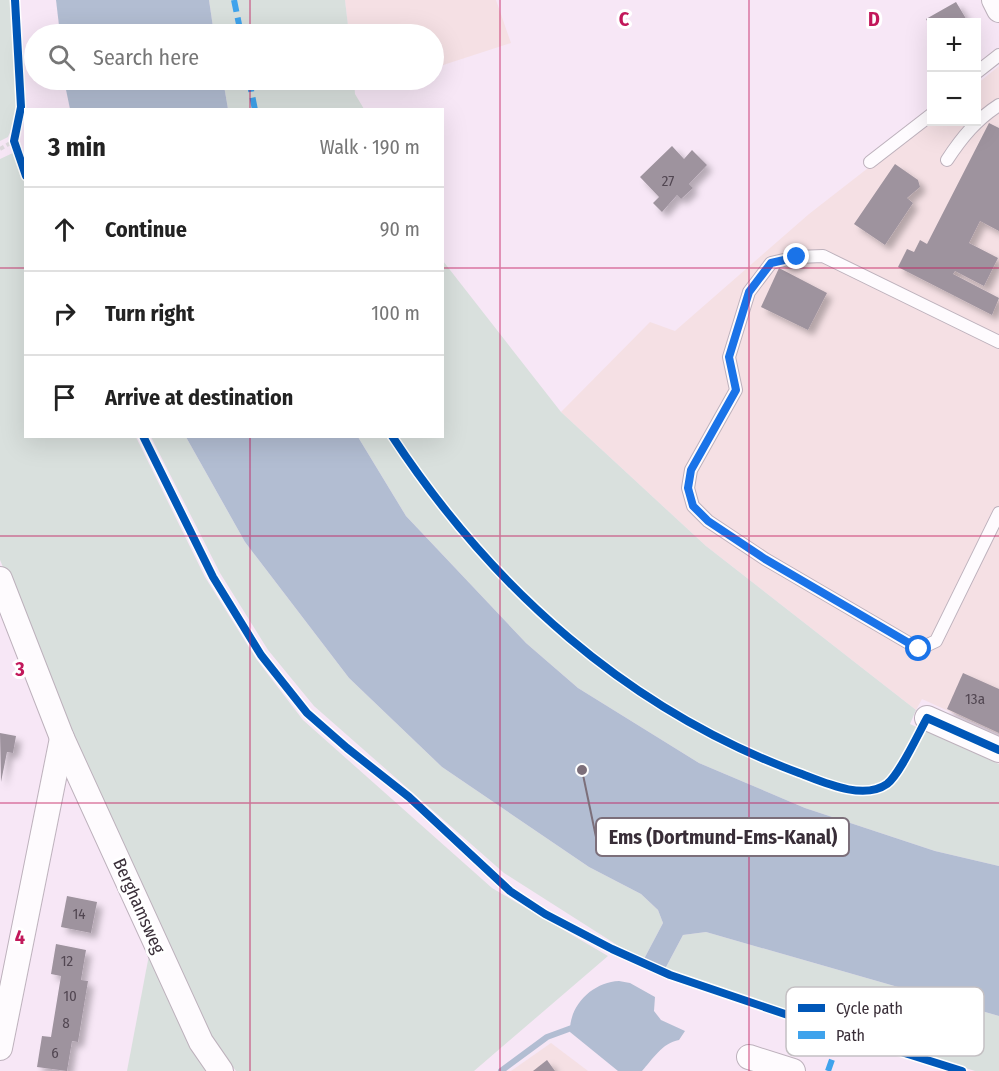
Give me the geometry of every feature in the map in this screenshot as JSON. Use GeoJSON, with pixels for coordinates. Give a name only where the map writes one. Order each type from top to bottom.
{"type":"FeatureCollection","features":[{"type":"Feature","properties":{"kind":"street"},"geometry":{"type":"LineString","coordinates":[[994,0],[999,10]]}},
{"type":"Feature","properties":{"kind":"street","name":"Berghamsweg"},"geometry":{"type":"LineString","coordinates":[[0,579],[62,738],[201,1042],[221,1071]]}},
{"type":"Feature","properties":{"kind":"street"},"geometry":{"type":"LineString","coordinates":[[927,718],[999,750]]}},
{"type":"Feature","properties":{"kind":"street"},"geometry":{"type":"LineString","coordinates":[[0,1048],[5,997],[62,738]]}},
{"type":"Feature","properties":{"kind":"street"},"geometry":{"type":"LineString","coordinates":[[749,1057],[793,1071]]}},
{"type":"Feature","properties":{"kind":"lane"},"geometry":{"type":"LineString","coordinates":[[977,72],[999,55]]}},
{"type":"Feature","properties":{"kind":"lane"},"geometry":{"type":"LineString","coordinates":[[947,160],[963,135],[986,113],[999,105]]}},
{"type":"Feature","properties":{"kind":"lane"},"geometry":{"type":"LineString","coordinates":[[870,162],[927,118]]}},
{"type":"Feature","properties":{"kind":"lane"},"geometry":{"type":"LineString","coordinates":[[999,342],[823,256],[797,257],[771,263],[749,292],[729,357],[736,390],[691,470],[688,488],[693,506],[708,521],[765,559],[919,649],[936,641],[999,513]]}},
{"type":"Feature","properties":{"kind":"path"},"geometry":{"type":"LineString","coordinates":[[0,149],[14,141]]}},
{"type":"Feature","properties":{"kind":"shaded area"},"geometry":{"type":"Polygon","coordinates":[[[0,0],[15,0],[21,107],[8,137],[0,141],[0,0]]]}},
{"type":"Feature","properties":{"kind":"shaded area"},"geometry":{"type":"Polygon","coordinates":[[[209,0],[345,0],[348,24],[213,24],[209,0]]]}},
{"type":"Feature","properties":{"kind":"shaded area"},"geometry":{"type":"Polygon","coordinates":[[[345,0],[496,0],[511,43],[444,65],[444,24],[348,24],[345,0]]]}},
{"type":"Feature","properties":{"kind":"shaded area"},"geometry":{"type":"Polygon","coordinates":[[[999,66],[999,734],[922,699],[916,710],[706,546],[561,412],[650,322],[675,331],[809,214],[927,122],[927,126],[981,126],[981,81],[999,66]]]}},
{"type":"Feature","properties":{"kind":"shaded area"},"geometry":{"type":"Polygon","coordinates":[[[225,90],[355,90],[363,108],[228,108],[225,90]]]}},
{"type":"Feature","properties":{"kind":"shaded area"},"geometry":{"type":"Polygon","coordinates":[[[15,152],[24,176],[24,438],[136,438],[205,577],[257,660],[303,720],[492,888],[608,956],[474,1071],[236,1071],[210,1038],[74,736],[0,560],[0,159],[15,152]]]}},
{"type":"Feature","properties":{"kind":"shaded area"},"geometry":{"type":"Polygon","coordinates":[[[444,262],[561,412],[706,546],[916,710],[910,724],[999,764],[999,866],[935,851],[805,808],[699,763],[578,688],[526,643],[406,516],[359,438],[444,438],[444,262]]]}},
{"type":"Feature","properties":{"kind":"shaded area"},"geometry":{"type":"Polygon","coordinates":[[[152,438],[187,438],[245,542],[349,678],[442,767],[589,867],[641,894],[658,910],[663,923],[644,959],[617,945],[504,873],[314,706],[268,650],[220,573],[152,438]]]}},
{"type":"Feature","properties":{"kind":"shaded area"},"geometry":{"type":"Polygon","coordinates":[[[706,932],[898,987],[786,987],[786,1011],[665,969],[683,935],[706,932]]]}},
{"type":"Feature","properties":{"kind":"shaded area"},"geometry":{"type":"Polygon","coordinates":[[[149,955],[207,1071],[127,1071],[149,955]]]}},
{"type":"Feature","properties":{"kind":"shaded area"},"geometry":{"type":"Polygon","coordinates":[[[984,1012],[999,1016],[999,1071],[975,1071],[927,1056],[984,1056],[984,1012]]]}},
{"type":"Feature","properties":{"kind":"shaded area"},"geometry":{"type":"Polygon","coordinates":[[[551,1043],[588,1071],[511,1071],[551,1043]]]}},
{"type":"Feature","properties":{"kind":"water"},"geometry":{"type":"Polygon","coordinates":[[[56,0],[209,0],[213,24],[59,24],[56,0]]]}},
{"type":"Feature","properties":{"kind":"water"},"geometry":{"type":"Polygon","coordinates":[[[66,90],[225,90],[228,108],[70,108],[66,90]]]}},
{"type":"Feature","properties":{"kind":"water"},"geometry":{"type":"Polygon","coordinates":[[[187,438],[359,438],[406,516],[526,643],[578,688],[699,763],[805,808],[935,851],[999,866],[999,1016],[984,1012],[984,987],[898,987],[706,932],[683,935],[665,969],[644,959],[663,923],[658,910],[641,894],[589,867],[442,767],[349,678],[245,542],[187,438]]]}},
{"type":"Feature","properties":{"kind":"water"},"geometry":{"type":"Polygon","coordinates":[[[619,981],[630,983],[655,997],[654,1011],[661,1020],[685,1031],[679,1040],[663,1048],[642,1071],[618,1071],[570,1032],[574,1013],[584,997],[600,986],[619,981]]]}},
{"type":"Feature","properties":{"kind":"building"},"geometry":{"type":"Polygon","coordinates":[[[956,2],[966,18],[928,18],[956,2]]]}},
{"type":"Feature","properties":{"kind":"building"},"geometry":{"type":"Polygon","coordinates":[[[989,123],[999,128],[999,231],[980,221],[969,243],[998,258],[984,286],[955,271],[953,274],[999,298],[992,315],[898,267],[907,249],[914,252],[920,240],[927,244],[989,123]]]}},
{"type":"Feature","properties":{"kind":"building"},"geometry":{"type":"Polygon","coordinates":[[[672,146],[684,159],[692,150],[707,165],[689,184],[693,188],[681,199],[677,195],[662,212],[653,203],[659,197],[640,177],[672,146]]]}},
{"type":"Feature","properties":{"kind":"building"},"geometry":{"type":"Polygon","coordinates":[[[895,164],[918,180],[920,187],[907,198],[913,203],[885,245],[854,224],[895,164]]]}},
{"type":"Feature","properties":{"kind":"building"},"geometry":{"type":"Polygon","coordinates":[[[779,268],[827,293],[808,330],[761,307],[779,268]]]}},
{"type":"Feature","properties":{"kind":"building"},"geometry":{"type":"Polygon","coordinates":[[[963,673],[999,689],[999,733],[947,709],[963,673]]]}},
{"type":"Feature","properties":{"kind":"building"},"geometry":{"type":"Polygon","coordinates":[[[0,733],[16,736],[13,753],[7,752],[1,782],[0,733]]]}},
{"type":"Feature","properties":{"kind":"building"},"geometry":{"type":"Polygon","coordinates":[[[67,896],[97,902],[91,933],[61,927],[67,896]]]}},
{"type":"Feature","properties":{"kind":"building"},"geometry":{"type":"Polygon","coordinates":[[[56,944],[86,950],[81,980],[88,981],[78,1042],[72,1041],[67,1071],[37,1067],[42,1036],[51,1037],[61,976],[51,974],[56,944]]]}},
{"type":"Feature","properties":{"kind":"building"},"geometry":{"type":"Polygon","coordinates":[[[547,1060],[555,1071],[533,1071],[547,1060]]]}},
{"type":"Feature","properties":{"kind":"waterway"},"geometry":{"type":"LineString","coordinates":[[501,1071],[547,1037],[577,1026]]}},
{"type":"Feature","properties":{"kind":"marked path"},"geometry":{"type":"LineString","coordinates":[[234,0],[239,24]]}},
{"type":"Feature","properties":{"kind":"marked path"},"geometry":{"type":"LineString","coordinates":[[251,90],[255,108]]}},
{"type":"Feature","properties":{"kind":"marked path"},"geometry":{"type":"LineString","coordinates":[[828,1071],[833,1056]]}},
{"type":"Feature","properties":{"kind":"cycle path"},"geometry":{"type":"LineString","coordinates":[[15,0],[21,107],[14,141],[24,170]]}},
{"type":"Feature","properties":{"kind":"cycle path"},"geometry":{"type":"LineString","coordinates":[[144,438],[213,577],[261,655],[307,713],[409,797],[510,891],[545,914],[612,949],[670,975],[786,1014]]}},
{"type":"Feature","properties":{"kind":"cycle path"},"geometry":{"type":"LineString","coordinates":[[393,438],[431,492],[474,544],[520,593],[569,638],[621,679],[677,715],[737,747],[831,785],[867,791],[877,789],[892,779],[927,718],[999,750]]}},
{"type":"Feature","properties":{"kind":"cycle path"},"geometry":{"type":"LineString","coordinates":[[914,1056],[962,1071]]}},
{"type":"Feature","properties":{"kind":"place","name":"Ems (Dortmund-Ems-Kanal)"},"geometry":{"type":"Point","coordinates":[582,770]}},
{"type":"Feature","properties":{"kind":"route"},"geometry":{"type":"LineString","coordinates":[[797,257],[771,263],[749,292],[729,357],[736,390],[691,470],[688,488],[693,506],[708,521],[765,559],[919,649]]}}]}
